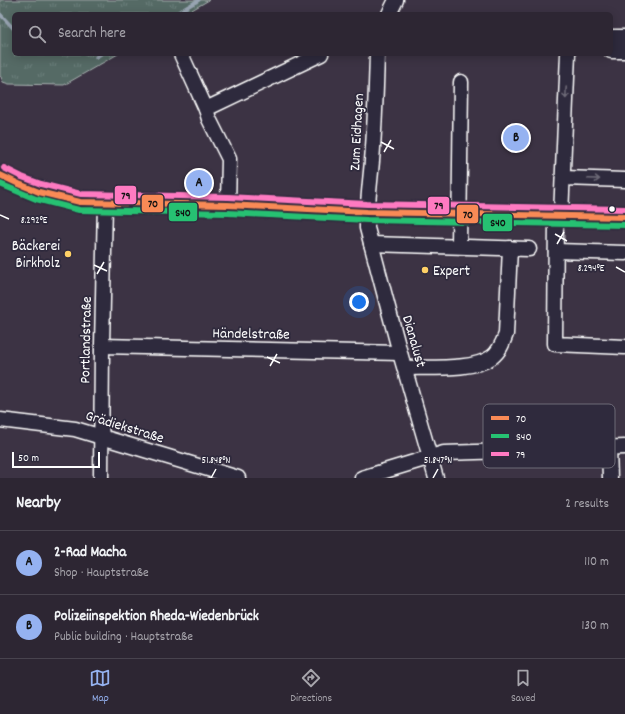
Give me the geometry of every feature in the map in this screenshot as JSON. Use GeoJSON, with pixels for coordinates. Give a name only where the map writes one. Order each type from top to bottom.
{"type":"FeatureCollection","features":[{"type":"Feature","properties":{"kind":"street"},"geometry":{"type":"LineString","coordinates":[[390,12],[396,0]]}},
{"type":"Feature","properties":{"kind":"street"},"geometry":{"type":"LineString","coordinates":[[613,37],[625,37]]}},
{"type":"Feature","properties":{"kind":"street"},"geometry":{"type":"LineString","coordinates":[[613,51],[625,52]]}},
{"type":"Feature","properties":{"kind":"street"},"geometry":{"type":"LineString","coordinates":[[182,56],[209,119],[229,158],[228,205]]}},
{"type":"Feature","properties":{"kind":"street"},"geometry":{"type":"LineString","coordinates":[[206,109],[317,56]]}},
{"type":"Feature","properties":{"kind":"street","name":"Zum Eidhagen"},"geometry":{"type":"LineString","coordinates":[[367,212],[371,172],[378,56]]}},
{"type":"Feature","properties":{"kind":"street"},"geometry":{"type":"LineString","coordinates":[[568,56],[563,178],[556,250],[555,344],[625,347]]}},
{"type":"Feature","properties":{"kind":"street"},"geometry":{"type":"LineString","coordinates":[[459,246],[461,82]]}},
{"type":"Feature","properties":{"kind":"street"},"geometry":{"type":"LineString","coordinates":[[0,175],[58,198],[80,202],[228,205],[367,212],[625,217]]}},
{"type":"Feature","properties":{"kind":"street"},"geometry":{"type":"LineString","coordinates":[[563,178],[625,180]]}},
{"type":"Feature","properties":{"kind":"street","name":"Portlandstraße"},"geometry":{"type":"LineString","coordinates":[[101,478],[100,437],[105,203]]}},
{"type":"Feature","properties":{"kind":"street","name":"Dianalust"},"geometry":{"type":"LineString","coordinates":[[367,212],[366,228],[436,478]]}},
{"type":"Feature","properties":{"kind":"street"},"geometry":{"type":"LineString","coordinates":[[371,244],[529,249]]}},
{"type":"Feature","properties":{"kind":"street"},"geometry":{"type":"LineString","coordinates":[[404,368],[469,366],[482,363],[493,356],[502,346],[506,334],[510,248]]}},
{"type":"Feature","properties":{"kind":"street"},"geometry":{"type":"LineString","coordinates":[[556,250],[625,253]]}},
{"type":"Feature","properties":{"kind":"street","name":"Händelstraße"},"geometry":{"type":"LineString","coordinates":[[102,346],[400,353]]}},
{"type":"Feature","properties":{"kind":"street","name":"Grädiekstraße"},"geometry":{"type":"LineString","coordinates":[[0,420],[75,429],[238,478]]}},
{"type":"Feature","properties":{"kind":"street"},"geometry":{"type":"LineString","coordinates":[[615,448],[625,447]]}},
{"type":"Feature","properties":{"kind":"street"},"geometry":{"type":"LineString","coordinates":[[366,477],[444,453],[483,452]]}},
{"type":"Feature","properties":{"kind":"street"},"geometry":{"type":"LineString","coordinates":[[610,468],[610,478]]}},
{"type":"Feature","properties":{"kind":"green space"},"geometry":{"type":"Polygon","coordinates":[[[0,0],[209,0],[188,12],[12,12],[12,56],[115,56],[64,85],[9,84],[3,82],[0,76],[0,0]]]}},
{"type":"Feature","properties":{"kind":"waterway"},"geometry":{"type":"LineString","coordinates":[[178,12],[199,0]]}},
{"type":"Feature","properties":{"kind":"waterway"},"geometry":{"type":"LineString","coordinates":[[0,14],[12,27]]}},
{"type":"Feature","properties":{"kind":"transit line","name":"79"},"geometry":{"type":"LineString","coordinates":[[4,168],[41,184],[81,194],[228,197],[367,204],[625,209]]}},
{"type":"Feature","properties":{"kind":"transit line","name":"70"},"geometry":{"type":"LineString","coordinates":[[0,175],[39,192],[80,202],[228,205],[367,212],[625,217]]}},
{"type":"Feature","properties":{"kind":"transit line","name":"S40"},"geometry":{"type":"LineString","coordinates":[[0,184],[36,199],[79,210],[228,213],[367,220],[625,225]]}},
{"type":"Feature","properties":{"kind":"place","name":"Polizeiinspektion Rheda-Wiedenbrück"},"geometry":{"type":"Point","coordinates":[516,138]}},
{"type":"Feature","properties":{"kind":"place","name":"2-Rad Macha"},"geometry":{"type":"Point","coordinates":[199,183]}},
{"type":"Feature","properties":{"kind":"place","name":"Bäckerei Birkholz"},"geometry":{"type":"Point","coordinates":[68,254]}},
{"type":"Feature","properties":{"kind":"place","name":"Expert"},"geometry":{"type":"Point","coordinates":[425,270]}}]}
